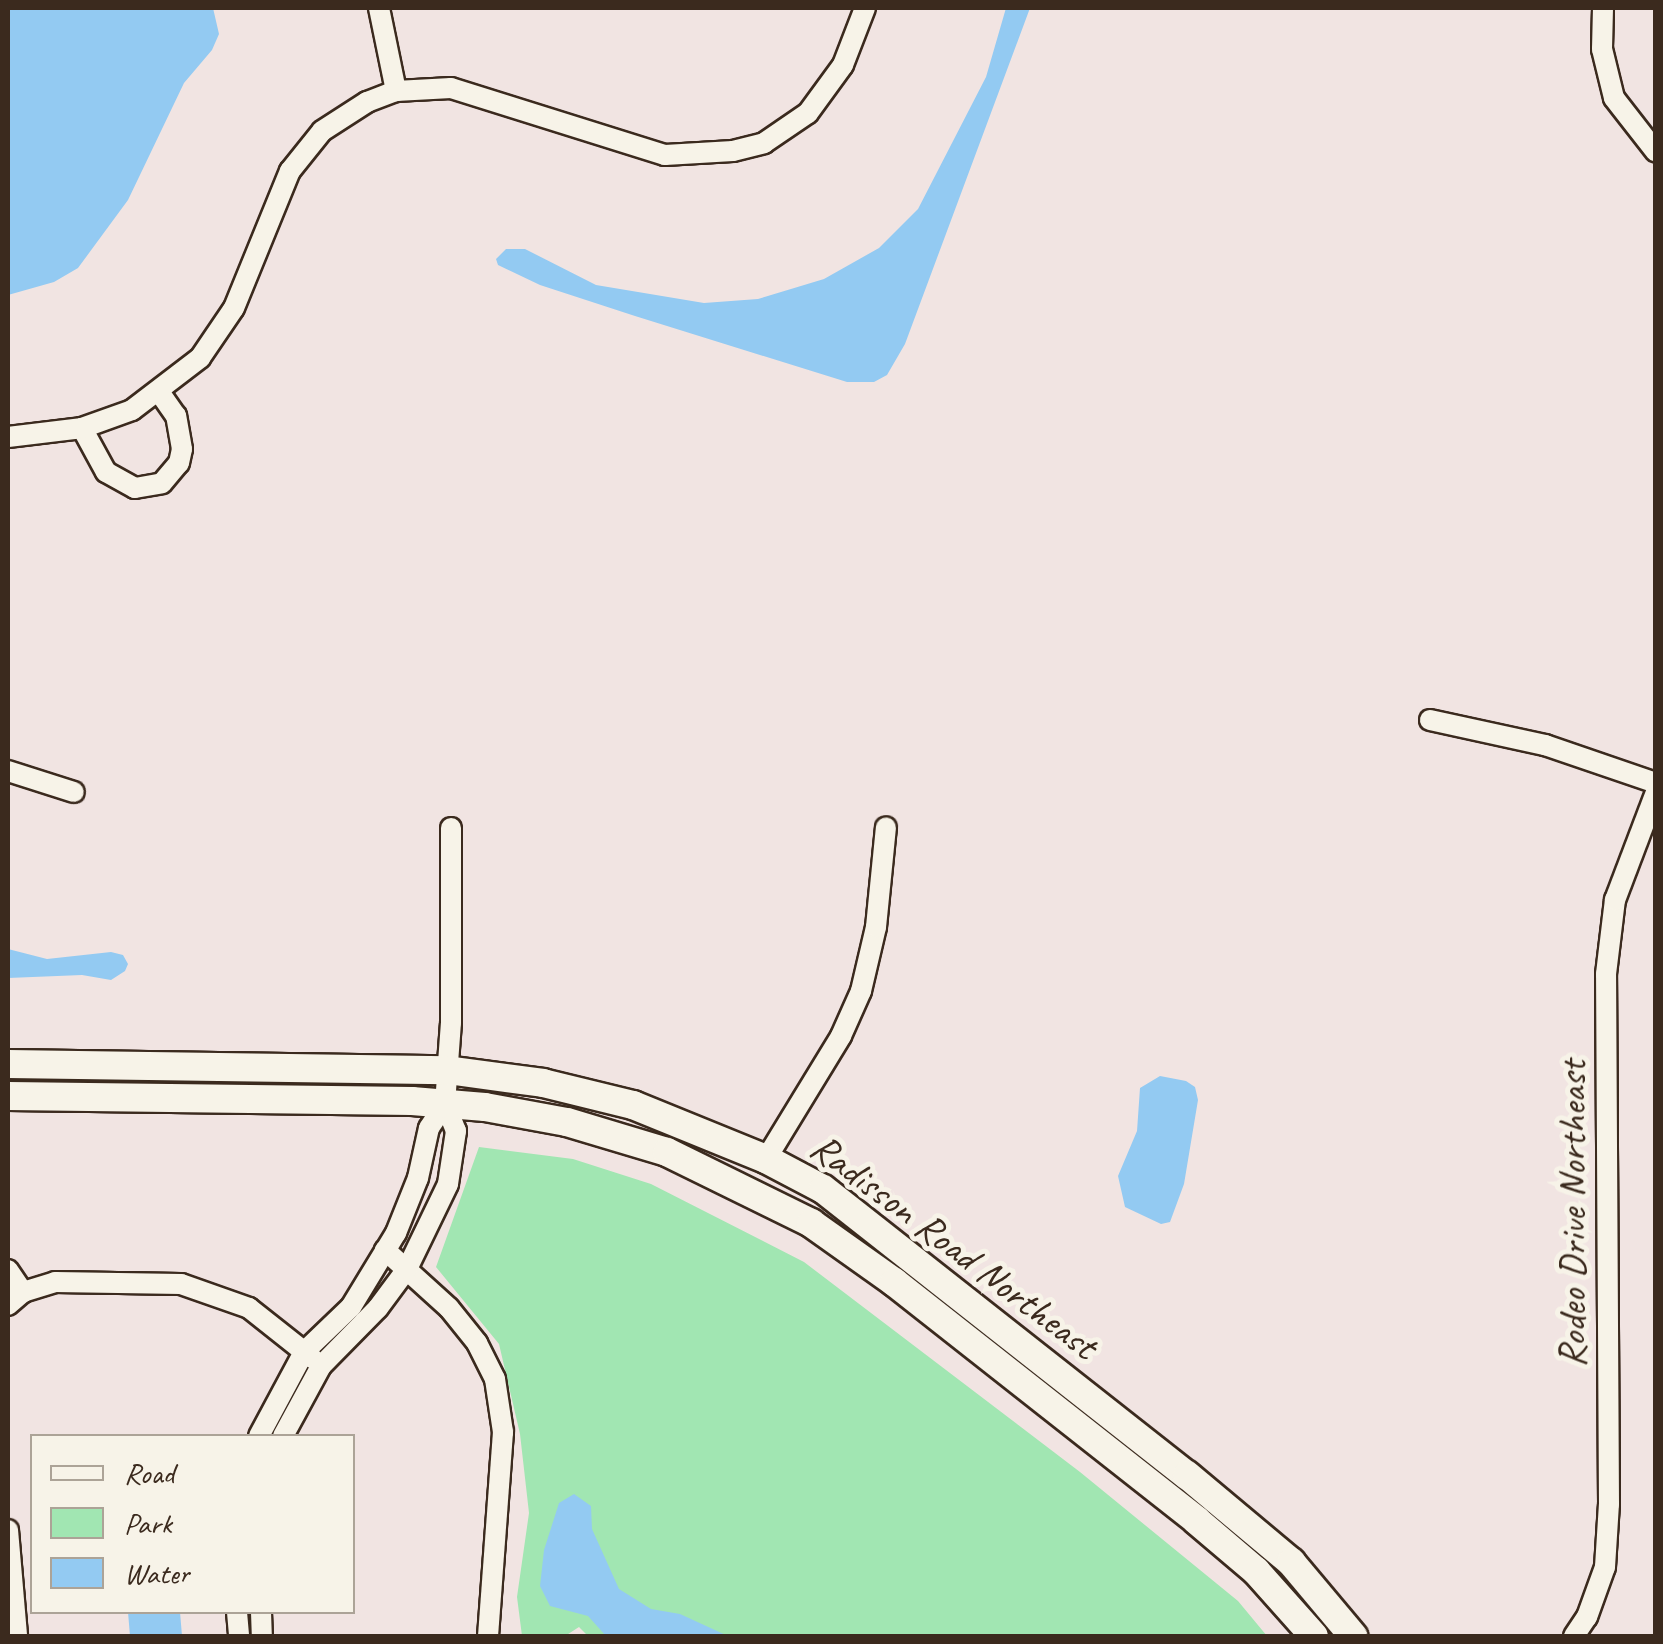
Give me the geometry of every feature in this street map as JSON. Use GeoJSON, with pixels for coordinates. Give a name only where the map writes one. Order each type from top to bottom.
{"type":"FeatureCollection","features":[{"type":"Feature","properties":{"kind":"main road","name":"Radisson Road Northeast"},"geometry":{"type":"LineString","coordinates":[[8,1064],[447,1070],[543,1083],[633,1106],[766,1158],[823,1189],[1187,1475],[1291,1562],[1353,1636]]}},
{"type":"Feature","properties":{"kind":"main road","name":"Radisson Road Northeast"},"geometry":{"type":"LineString","coordinates":[[8,1096],[445,1104],[568,1122],[711,1171],[812,1224],[894,1282],[1196,1520],[1256,1571],[1314,1636]]}},
{"type":"Feature","properties":{"kind":"street"},"geometry":{"type":"LineString","coordinates":[[378,8],[396,91]]}},
{"type":"Feature","properties":{"kind":"street"},"geometry":{"type":"LineString","coordinates":[[8,437],[82,428],[132,410],[159,392],[220,334],[246,281],[277,198],[304,150],[343,116],[396,91],[451,88],[666,155],[734,151],[764,142],[808,113],[843,66],[865,8]]}},
{"type":"Feature","properties":{"kind":"street"},"geometry":{"type":"LineString","coordinates":[[1603,8],[1602,49],[1614,98],[1656,152]]}},
{"type":"Feature","properties":{"kind":"street"},"geometry":{"type":"LineString","coordinates":[[82,428],[106,472],[135,488],[162,483],[179,464],[182,449],[176,416],[159,392]]}},
{"type":"Feature","properties":{"kind":"street"},"geometry":{"type":"LineString","coordinates":[[1430,720],[1545,745],[1656,782]]}},
{"type":"Feature","properties":{"kind":"street"},"geometry":{"type":"LineString","coordinates":[[8,771],[74,792]]}},
{"type":"Feature","properties":{"kind":"street","name":"Rodeo Drive Northeast"},"geometry":{"type":"LineString","coordinates":[[1574,1636],[1587,1617],[1604,1567],[1609,1504],[1606,974],[1615,900],[1656,792]]}},
{"type":"Feature","properties":{"kind":"street"},"geometry":{"type":"LineString","coordinates":[[766,1158],[841,1036],[861,991],[876,926],[886,827]]}},
{"type":"Feature","properties":{"kind":"street"},"geometry":{"type":"LineString","coordinates":[[284,1434],[321,1366],[378,1308],[408,1269],[448,1184],[456,1131],[445,1104],[451,828]]}},
{"type":"Feature","properties":{"kind":"street"},"geometry":{"type":"LineString","coordinates":[[259,1434],[304,1352],[351,1307],[385,1250],[408,1206],[429,1128],[445,1104]]}},
{"type":"Feature","properties":{"kind":"street"},"geometry":{"type":"LineString","coordinates":[[385,1250],[478,1344],[495,1380],[503,1432],[488,1636]]}},
{"type":"Feature","properties":{"kind":"street"},"geometry":{"type":"LineString","coordinates":[[8,1270],[15,1299],[55,1282],[182,1284],[249,1308],[321,1366]]}},
{"type":"Feature","properties":{"kind":"street"},"geometry":{"type":"LineString","coordinates":[[8,1530],[18,1636]]}},
{"type":"Feature","properties":{"kind":"green space"},"geometry":{"type":"Polygon","coordinates":[[[479,1147],[573,1159],[651,1184],[804,1262],[1080,1472],[1238,1601],[1267,1636],[588,1636],[579,1627],[565,1636],[522,1636],[517,1597],[529,1513],[520,1434],[499,1344],[436,1267],[479,1147]]]}},
{"type":"Feature","properties":{"kind":"water"},"geometry":{"type":"Polygon","coordinates":[[[8,8],[213,8],[219,34],[212,50],[184,83],[128,200],[78,268],[54,282],[8,295],[8,8]]]}},
{"type":"Feature","properties":{"kind":"water"},"geometry":{"type":"Polygon","coordinates":[[[1006,8],[1030,8],[905,344],[887,375],[874,382],[847,382],[540,285],[498,265],[496,259],[506,249],[525,249],[596,285],[704,303],[758,299],[824,279],[879,248],[918,209],[986,77],[1006,8]]]}},
{"type":"Feature","properties":{"kind":"water"},"geometry":{"type":"Polygon","coordinates":[[[8,949],[47,959],[111,952],[123,955],[128,964],[125,971],[111,980],[82,975],[8,978],[8,949]]]}},
{"type":"Feature","properties":{"kind":"water"},"geometry":{"type":"Polygon","coordinates":[[[1160,1076],[1186,1081],[1195,1087],[1198,1100],[1184,1184],[1170,1222],[1161,1224],[1125,1207],[1118,1176],[1137,1131],[1140,1088],[1160,1076]]]}},
{"type":"Feature","properties":{"kind":"water"},"geometry":{"type":"Polygon","coordinates":[[[574,1494],[591,1506],[592,1529],[619,1589],[651,1609],[680,1614],[728,1636],[606,1636],[588,1616],[550,1606],[540,1586],[544,1550],[559,1503],[574,1494]]]}},
{"type":"Feature","properties":{"kind":"water"},"geometry":{"type":"Polygon","coordinates":[[[128,1614],[180,1614],[182,1636],[130,1636],[128,1614]]]}}]}
